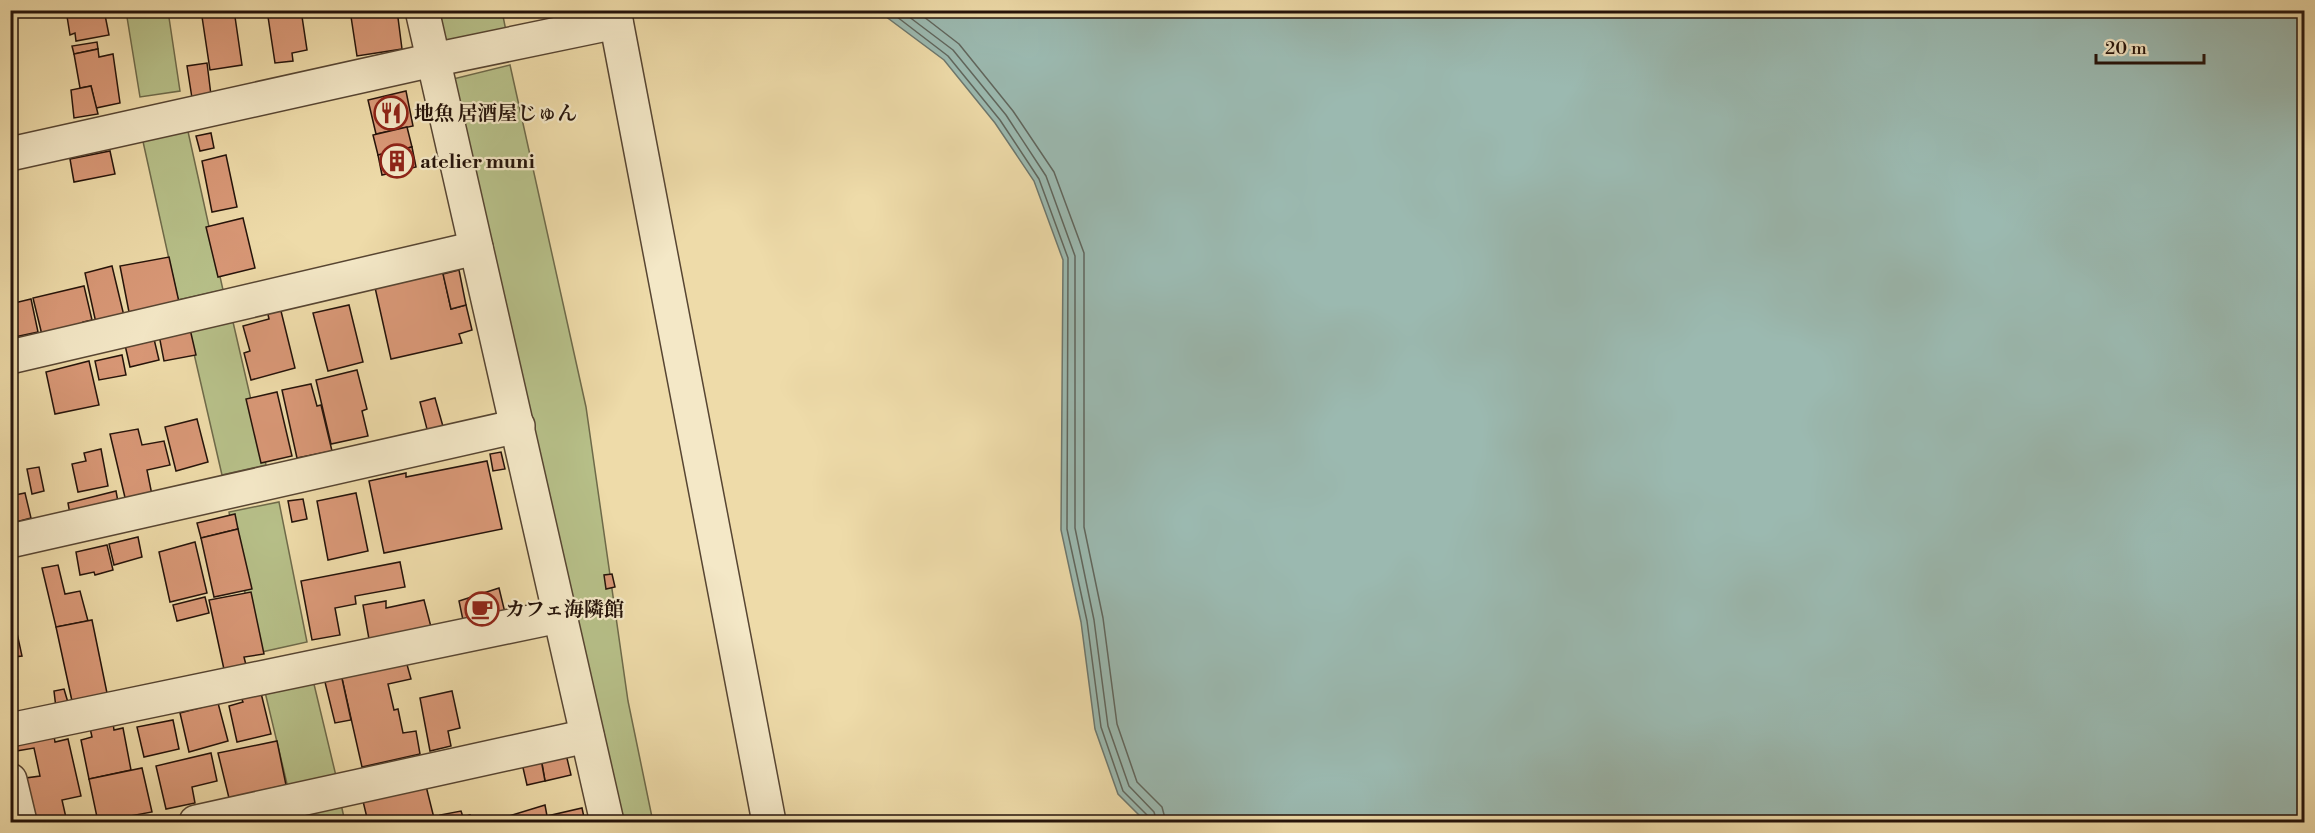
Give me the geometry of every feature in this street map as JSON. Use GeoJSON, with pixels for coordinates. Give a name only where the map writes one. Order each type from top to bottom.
{"type":"FeatureCollection","features":[{"type":"Feature","properties":{"kind":"street"},"geometry":{"type":"LineString","coordinates":[[422,10],[607,822]]}},
{"type":"Feature","properties":{"kind":"street"},"geometry":{"type":"LineString","coordinates":[[10,154],[433,60],[615,16],[770,822]]}},
{"type":"Feature","properties":{"kind":"street"},"geometry":{"type":"LineString","coordinates":[[10,357],[476,248]]}},
{"type":"Feature","properties":{"kind":"street"},"geometry":{"type":"LineString","coordinates":[[10,541],[518,426]]}},
{"type":"Feature","properties":{"kind":"street"},"geometry":{"type":"LineString","coordinates":[[10,730],[78,718],[559,616]]}},
{"type":"Feature","properties":{"kind":"street"},"geometry":{"type":"LineString","coordinates":[[196,822],[587,736]]}},
{"type":"Feature","properties":{"kind":"street"},"geometry":{"type":"LineString","coordinates":[[10,780],[20,822]]}},
{"type":"Feature","properties":{"kind":"green space"},"geometry":{"type":"Polygon","coordinates":[[[126,11],[168,11],[180,91],[140,97],[126,11]]]}},
{"type":"Feature","properties":{"kind":"green space"},"geometry":{"type":"Polygon","coordinates":[[[436,11],[502,11],[506,31],[443,44],[436,11]]]}},
{"type":"Feature","properties":{"kind":"green space"},"geometry":{"type":"Polygon","coordinates":[[[510,65],[586,407],[628,701],[653,822],[619,822],[453,79],[510,65]]]}},
{"type":"Feature","properties":{"kind":"green space"},"geometry":{"type":"Polygon","coordinates":[[[187,127],[223,290],[178,300],[142,137],[187,127]]]}},
{"type":"Feature","properties":{"kind":"green space"},"geometry":{"type":"Polygon","coordinates":[[[233,322],[266,465],[222,475],[189,332],[233,322]]]}},
{"type":"Feature","properties":{"kind":"green space"},"geometry":{"type":"Polygon","coordinates":[[[279,502],[307,642],[257,653],[229,512],[279,502]]]}},
{"type":"Feature","properties":{"kind":"green space"},"geometry":{"type":"Polygon","coordinates":[[[313,680],[336,776],[288,788],[265,692],[313,680]]]}},
{"type":"Feature","properties":{"kind":"green space"},"geometry":{"type":"Polygon","coordinates":[[[341,804],[345,822],[297,822],[295,814],[341,804]]]}},
{"type":"Feature","properties":{"kind":"water"},"geometry":{"type":"Polygon","coordinates":[[[881,11],[2304,11],[2304,822],[1146,822],[1118,794],[1095,729],[1081,622],[1061,530],[1063,260],[1034,181],[995,123],[944,60],[881,11]]]}},
{"type":"Feature","properties":{"kind":"building"},"geometry":{"type":"Polygon","coordinates":[[[66,10],[104,10],[109,35],[76,41],[75,33],[70,35],[66,10]]]}},
{"type":"Feature","properties":{"kind":"building"},"geometry":{"type":"Polygon","coordinates":[[[201,10],[234,10],[242,65],[210,70],[201,10]]]}},
{"type":"Feature","properties":{"kind":"building"},"geometry":{"type":"Polygon","coordinates":[[[267,10],[301,10],[307,50],[292,53],[293,61],[275,63],[267,10]]]}},
{"type":"Feature","properties":{"kind":"building"},"geometry":{"type":"Polygon","coordinates":[[[350,10],[397,10],[402,49],[357,56],[350,10]]]}},
{"type":"Feature","properties":{"kind":"building"},"geometry":{"type":"Polygon","coordinates":[[[97,42],[98,49],[74,54],[72,46],[97,42]]]}},
{"type":"Feature","properties":{"kind":"building"},"geometry":{"type":"Polygon","coordinates":[[[98,49],[99,57],[113,54],[120,103],[96,108],[91,86],[80,88],[74,54],[98,49]]]}},
{"type":"Feature","properties":{"kind":"building"},"geometry":{"type":"Polygon","coordinates":[[[207,63],[211,95],[192,98],[187,66],[207,63]]]}},
{"type":"Feature","properties":{"kind":"building"},"geometry":{"type":"Polygon","coordinates":[[[91,86],[98,114],[74,118],[71,90],[91,86]]]}},
{"type":"Feature","properties":{"kind":"building","name":"地魚 居酒屋じゅん"},"geometry":{"type":"Polygon","coordinates":[[[406,91],[413,126],[376,134],[368,100],[406,91]]]}},
{"type":"Feature","properties":{"kind":"building"},"geometry":{"type":"Polygon","coordinates":[[[407,127],[412,147],[378,155],[373,135],[407,127]]]}},
{"type":"Feature","properties":{"kind":"building"},"geometry":{"type":"Polygon","coordinates":[[[211,133],[214,148],[200,151],[196,136],[211,133]]]}},
{"type":"Feature","properties":{"kind":"building","name":"atelier muni"},"geometry":{"type":"Polygon","coordinates":[[[412,147],[416,167],[382,175],[378,155],[412,147]]]}},
{"type":"Feature","properties":{"kind":"building"},"geometry":{"type":"Polygon","coordinates":[[[110,151],[115,174],[74,182],[70,159],[110,151]]]}},
{"type":"Feature","properties":{"kind":"building"},"geometry":{"type":"Polygon","coordinates":[[[226,155],[237,207],[212,212],[202,161],[226,155]]]}},
{"type":"Feature","properties":{"kind":"building"},"geometry":{"type":"Polygon","coordinates":[[[243,218],[255,268],[218,277],[206,227],[243,218]]]}},
{"type":"Feature","properties":{"kind":"building"},"geometry":{"type":"Polygon","coordinates":[[[169,257],[179,302],[129,312],[120,266],[169,257]]]}},
{"type":"Feature","properties":{"kind":"building"},"geometry":{"type":"Polygon","coordinates":[[[112,266],[124,316],[96,323],[85,273],[112,266]]]}},
{"type":"Feature","properties":{"kind":"building"},"geometry":{"type":"Polygon","coordinates":[[[442,268],[451,309],[466,305],[472,330],[459,334],[462,343],[391,359],[374,283],[442,268]]]}},
{"type":"Feature","properties":{"kind":"building"},"geometry":{"type":"Polygon","coordinates":[[[459,270],[466,305],[451,309],[443,274],[459,270]]]}},
{"type":"Feature","properties":{"kind":"building"},"geometry":{"type":"Polygon","coordinates":[[[84,286],[92,320],[83,322],[84,330],[43,339],[33,298],[84,286]]]}},
{"type":"Feature","properties":{"kind":"building"},"geometry":{"type":"Polygon","coordinates":[[[31,299],[38,332],[10,338],[10,304],[31,299]]]}},
{"type":"Feature","properties":{"kind":"building"},"geometry":{"type":"Polygon","coordinates":[[[349,305],[363,362],[328,371],[313,313],[349,305]]]}},
{"type":"Feature","properties":{"kind":"building"},"geometry":{"type":"Polygon","coordinates":[[[280,307],[295,368],[251,380],[244,353],[250,351],[243,326],[269,319],[267,310],[280,307]]]}},
{"type":"Feature","properties":{"kind":"building"},"geometry":{"type":"Polygon","coordinates":[[[190,329],[196,355],[164,361],[159,335],[190,329]]]}},
{"type":"Feature","properties":{"kind":"building"},"geometry":{"type":"Polygon","coordinates":[[[154,339],[159,360],[130,367],[125,345],[154,339]]]}},
{"type":"Feature","properties":{"kind":"building"},"geometry":{"type":"Polygon","coordinates":[[[122,355],[126,375],[99,380],[95,361],[122,355]]]}},
{"type":"Feature","properties":{"kind":"building"},"geometry":{"type":"Polygon","coordinates":[[[89,361],[99,405],[55,414],[46,372],[89,361]]]}},
{"type":"Feature","properties":{"kind":"building"},"geometry":{"type":"Polygon","coordinates":[[[357,370],[367,409],[362,411],[368,436],[331,444],[316,380],[357,370]]]}},
{"type":"Feature","properties":{"kind":"building"},"geometry":{"type":"Polygon","coordinates":[[[311,384],[317,406],[321,405],[332,451],[297,458],[282,390],[311,384]]]}},
{"type":"Feature","properties":{"kind":"building"},"geometry":{"type":"Polygon","coordinates":[[[277,392],[292,456],[261,463],[246,399],[277,392]]]}},
{"type":"Feature","properties":{"kind":"building"},"geometry":{"type":"Polygon","coordinates":[[[435,398],[444,430],[428,433],[420,402],[435,398]]]}},
{"type":"Feature","properties":{"kind":"building"},"geometry":{"type":"Polygon","coordinates":[[[197,419],[208,462],[176,471],[165,427],[197,419]]]}},
{"type":"Feature","properties":{"kind":"building"},"geometry":{"type":"Polygon","coordinates":[[[138,429],[142,445],[164,441],[170,465],[147,470],[153,500],[127,506],[110,434],[138,429]]]}},
{"type":"Feature","properties":{"kind":"building"},"geometry":{"type":"Polygon","coordinates":[[[101,449],[108,486],[78,492],[72,464],[86,461],[84,453],[101,449]]]}},
{"type":"Feature","properties":{"kind":"building"},"geometry":{"type":"Polygon","coordinates":[[[501,452],[505,469],[493,471],[490,454],[501,452]]]}},
{"type":"Feature","properties":{"kind":"building"},"geometry":{"type":"Polygon","coordinates":[[[487,461],[502,529],[384,553],[369,481],[406,473],[406,477],[487,461]]]}},
{"type":"Feature","properties":{"kind":"building"},"geometry":{"type":"Polygon","coordinates":[[[39,467],[44,491],[32,494],[27,469],[39,467]]]}},
{"type":"Feature","properties":{"kind":"building"},"geometry":{"type":"Polygon","coordinates":[[[116,491],[119,507],[71,520],[68,503],[116,491]]]}},
{"type":"Feature","properties":{"kind":"building"},"geometry":{"type":"Polygon","coordinates":[[[25,493],[31,518],[12,523],[15,536],[10,536],[10,496],[25,493]]]}},
{"type":"Feature","properties":{"kind":"building"},"geometry":{"type":"Polygon","coordinates":[[[356,493],[368,551],[328,560],[317,501],[356,493]]]}},
{"type":"Feature","properties":{"kind":"building"},"geometry":{"type":"Polygon","coordinates":[[[303,499],[307,519],[292,522],[288,501],[303,499]]]}},
{"type":"Feature","properties":{"kind":"building"},"geometry":{"type":"Polygon","coordinates":[[[235,514],[238,529],[201,538],[197,523],[235,514]]]}},
{"type":"Feature","properties":{"kind":"building"},"geometry":{"type":"Polygon","coordinates":[[[238,529],[252,589],[214,597],[201,538],[238,529]]]}},
{"type":"Feature","properties":{"kind":"building"},"geometry":{"type":"Polygon","coordinates":[[[138,537],[142,557],[114,565],[109,544],[138,537]]]}},
{"type":"Feature","properties":{"kind":"building"},"geometry":{"type":"Polygon","coordinates":[[[195,542],[207,593],[170,602],[159,552],[195,542]]]}},
{"type":"Feature","properties":{"kind":"building"},"geometry":{"type":"Polygon","coordinates":[[[107,545],[113,570],[95,575],[94,572],[80,575],[76,552],[107,545]]]}},
{"type":"Feature","properties":{"kind":"building"},"geometry":{"type":"Polygon","coordinates":[[[400,562],[405,587],[355,596],[356,604],[335,608],[340,635],[312,640],[301,581],[400,562]]]}},
{"type":"Feature","properties":{"kind":"building"},"geometry":{"type":"Polygon","coordinates":[[[58,565],[65,594],[80,591],[88,621],[56,627],[42,568],[58,565]]]}},
{"type":"Feature","properties":{"kind":"building"},"geometry":{"type":"Polygon","coordinates":[[[612,574],[615,587],[606,589],[604,575],[612,574]]]}},
{"type":"Feature","properties":{"kind":"building","name":"カフェ海隣館"},"geometry":{"type":"Polygon","coordinates":[[[499,588],[506,617],[464,625],[459,601],[499,588]]]}},
{"type":"Feature","properties":{"kind":"building"},"geometry":{"type":"Polygon","coordinates":[[[251,592],[264,654],[244,657],[247,669],[225,674],[209,600],[251,592]]]}},
{"type":"Feature","properties":{"kind":"building"},"geometry":{"type":"Polygon","coordinates":[[[205,597],[209,613],[177,621],[173,605],[205,597]]]}},
{"type":"Feature","properties":{"kind":"building"},"geometry":{"type":"Polygon","coordinates":[[[424,600],[431,627],[369,639],[363,605],[386,601],[386,608],[424,600]]]}},
{"type":"Feature","properties":{"kind":"building"},"geometry":{"type":"Polygon","coordinates":[[[10,601],[22,656],[14,657],[16,669],[10,670],[10,601]]]}},
{"type":"Feature","properties":{"kind":"building"},"geometry":{"type":"Polygon","coordinates":[[[92,620],[107,693],[72,701],[56,627],[92,620]]]}},
{"type":"Feature","properties":{"kind":"building"},"geometry":{"type":"Polygon","coordinates":[[[406,661],[411,679],[388,684],[394,710],[398,709],[403,733],[416,731],[420,754],[362,767],[341,674],[406,661]]]}},
{"type":"Feature","properties":{"kind":"building"},"geometry":{"type":"Polygon","coordinates":[[[341,674],[351,720],[335,723],[324,678],[341,674]]]}},
{"type":"Feature","properties":{"kind":"building"},"geometry":{"type":"Polygon","coordinates":[[[64,689],[69,706],[56,708],[54,691],[64,689]]]}},
{"type":"Feature","properties":{"kind":"building"},"geometry":{"type":"Polygon","coordinates":[[[452,691],[460,728],[448,731],[451,746],[430,751],[420,698],[452,691]]]}},
{"type":"Feature","properties":{"kind":"building"},"geometry":{"type":"Polygon","coordinates":[[[261,693],[271,734],[237,742],[229,706],[243,702],[241,697],[261,693]]]}},
{"type":"Feature","properties":{"kind":"building"},"geometry":{"type":"Polygon","coordinates":[[[218,703],[228,741],[189,752],[180,713],[218,703]]]}},
{"type":"Feature","properties":{"kind":"building"},"geometry":{"type":"Polygon","coordinates":[[[173,720],[179,749],[144,757],[137,727],[173,720]]]}},
{"type":"Feature","properties":{"kind":"building"},"geometry":{"type":"Polygon","coordinates":[[[113,723],[114,730],[123,728],[131,770],[89,779],[81,740],[92,737],[90,728],[113,723]]]}},
{"type":"Feature","properties":{"kind":"building"},"geometry":{"type":"Polygon","coordinates":[[[53,730],[55,742],[68,739],[81,796],[62,800],[67,822],[36,822],[26,778],[40,776],[34,748],[10,752],[10,738],[53,730]]]}},
{"type":"Feature","properties":{"kind":"building"},"geometry":{"type":"Polygon","coordinates":[[[277,741],[286,785],[229,798],[218,753],[277,741]]]}},
{"type":"Feature","properties":{"kind":"building"},"geometry":{"type":"Polygon","coordinates":[[[565,750],[571,775],[545,781],[541,757],[565,750]]]}},
{"type":"Feature","properties":{"kind":"building"},"geometry":{"type":"Polygon","coordinates":[[[211,753],[217,781],[192,787],[195,803],[166,809],[156,766],[211,753]]]}},
{"type":"Feature","properties":{"kind":"building"},"geometry":{"type":"Polygon","coordinates":[[[540,754],[545,781],[527,785],[521,759],[540,754]]]}},
{"type":"Feature","properties":{"kind":"building"},"geometry":{"type":"Polygon","coordinates":[[[142,768],[152,812],[98,822],[89,779],[142,768]]]}},
{"type":"Feature","properties":{"kind":"building"},"geometry":{"type":"Polygon","coordinates":[[[425,782],[435,822],[368,822],[362,797],[425,782]]]}},
{"type":"Feature","properties":{"kind":"building"},"geometry":{"type":"Polygon","coordinates":[[[545,805],[547,816],[582,808],[585,822],[511,822],[509,816],[545,805]]]}},
{"type":"Feature","properties":{"kind":"building"},"geometry":{"type":"Polygon","coordinates":[[[461,811],[463,817],[470,815],[476,822],[442,822],[440,815],[461,811]]]}},
{"type":"Feature","properties":{"kind":"place","name":"地魚 居酒屋じゅん"},"geometry":{"type":"Point","coordinates":[391,113]}},
{"type":"Feature","properties":{"kind":"place","name":"atelier muni"},"geometry":{"type":"Point","coordinates":[397,161]}},
{"type":"Feature","properties":{"kind":"place","name":"カフェ海隣館"},"geometry":{"type":"Point","coordinates":[482,609]}}]}
